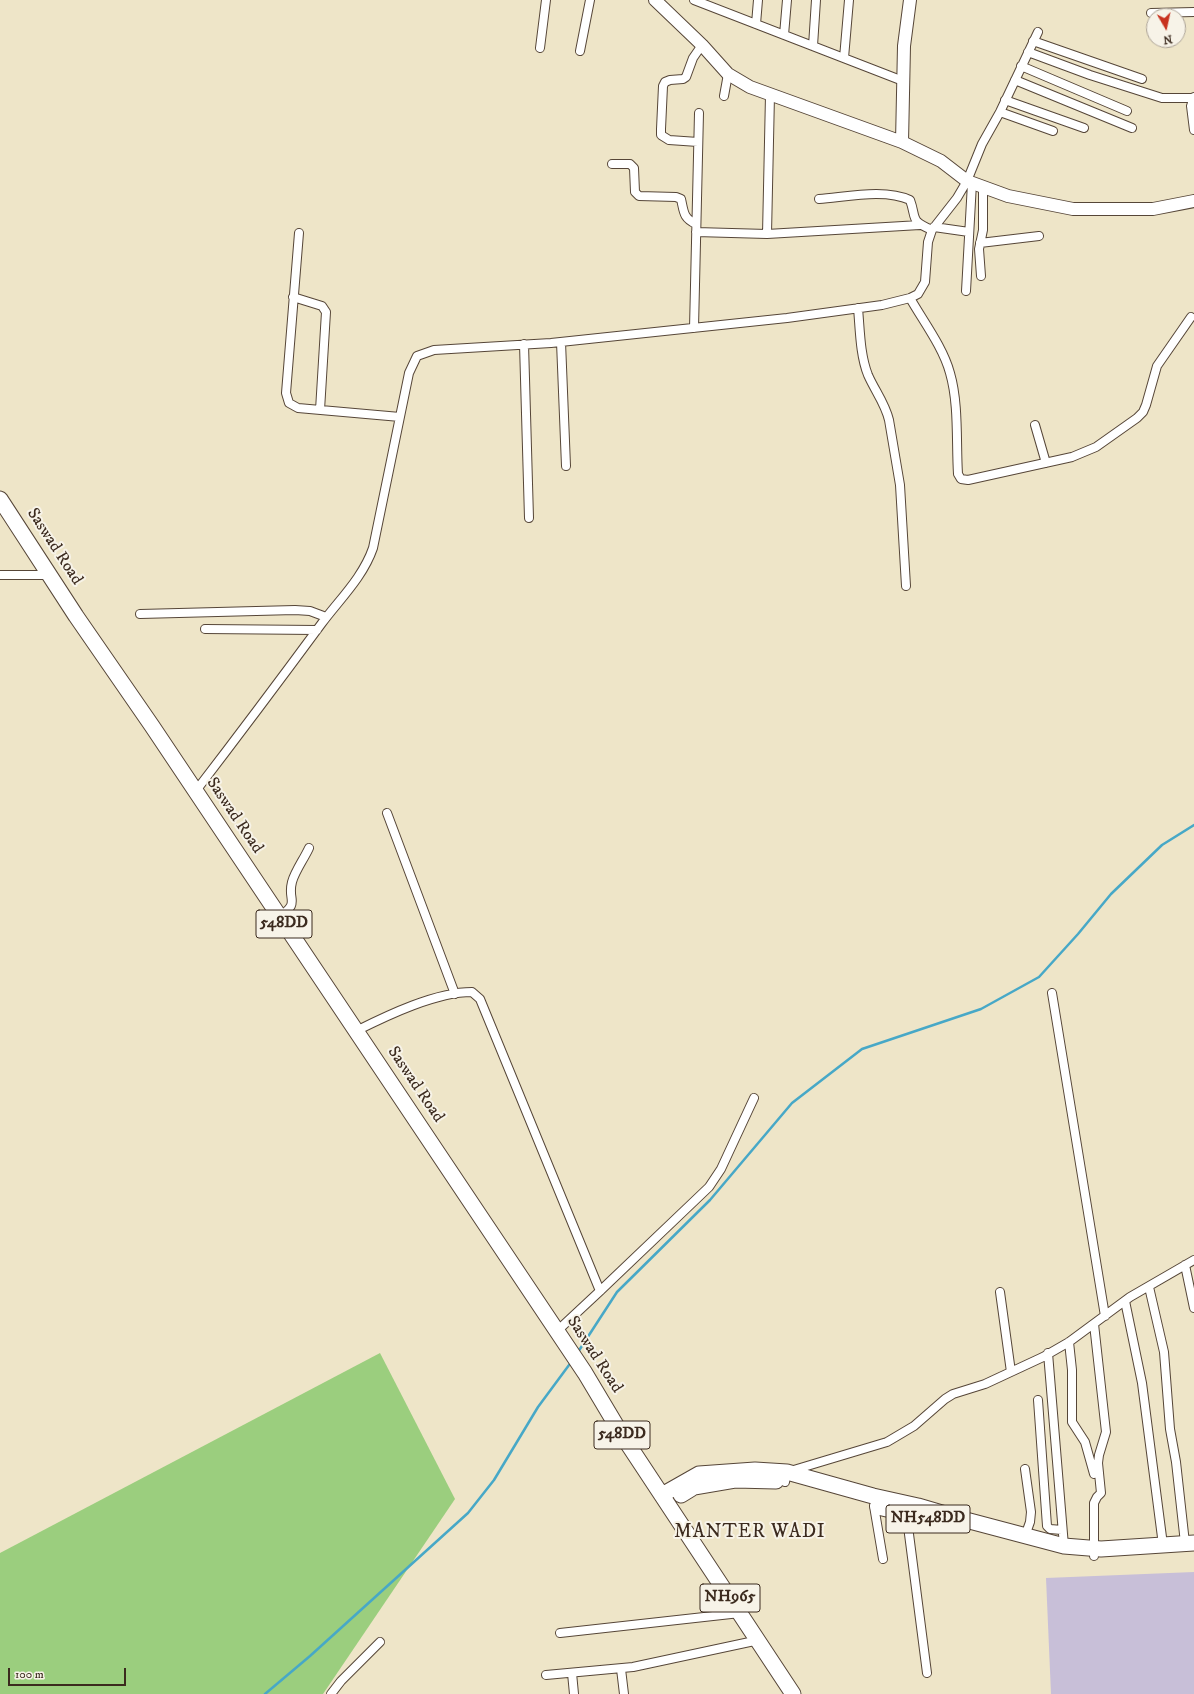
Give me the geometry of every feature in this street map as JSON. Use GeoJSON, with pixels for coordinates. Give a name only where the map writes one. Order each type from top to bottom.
{"type":"FeatureCollection","features":[{"type":"Feature","properties":{"kind":"highway","name":"Saswad Road"},"geometry":{"type":"LineString","coordinates":[[0,499],[556,1332],[585,1372],[622,1435],[759,1640],[793,1694]]}},
{"type":"Feature","properties":{"kind":"highway","name":"NH548DD"},"geometry":{"type":"LineString","coordinates":[[665,1499],[700,1474],[755,1470],[873,1496],[906,1508],[1073,1555],[1163,1545],[1191,1546]]}},
{"type":"Feature","properties":{"kind":"highway","name":"NH548DD"},"geometry":{"type":"LineString","coordinates":[[786,1477],[874,1506],[906,1508]]}},
{"type":"Feature","properties":{"kind":"highway","name":"NH548DD"},"geometry":{"type":"LineString","coordinates":[[991,1531],[1025,1536],[1094,1552],[1191,1546]]}},
{"type":"Feature","properties":{"kind":"street"},"geometry":{"type":"LineString","coordinates":[[540,48],[546,0]]}},
{"type":"Feature","properties":{"kind":"street"},"geometry":{"type":"LineString","coordinates":[[580,51],[590,0]]}},
{"type":"Feature","properties":{"kind":"street"},"geometry":{"type":"LineString","coordinates":[[655,0],[702,45],[728,74],[770,95],[902,142],[941,161],[974,184],[1008,196],[1073,209],[1153,209],[1194,201]]}},
{"type":"Feature","properties":{"kind":"street"},"geometry":{"type":"LineString","coordinates":[[694,0],[903,81]]}},
{"type":"Feature","properties":{"kind":"street"},"geometry":{"type":"LineString","coordinates":[[756,24],[758,0]]}},
{"type":"Feature","properties":{"kind":"street"},"geometry":{"type":"LineString","coordinates":[[784,35],[787,0]]}},
{"type":"Feature","properties":{"kind":"street"},"geometry":{"type":"LineString","coordinates":[[813,46],[816,0]]}},
{"type":"Feature","properties":{"kind":"street"},"geometry":{"type":"LineString","coordinates":[[844,58],[849,0]]}},
{"type":"Feature","properties":{"kind":"street"},"geometry":{"type":"LineString","coordinates":[[902,142],[904,46],[910,0]]}},
{"type":"Feature","properties":{"kind":"street"},"geometry":{"type":"LineString","coordinates":[[966,291],[969,232],[974,184],[982,144],[1000,112],[1038,32]]}},
{"type":"Feature","properties":{"kind":"street"},"geometry":{"type":"LineString","coordinates":[[1033,41],[1142,79]]}},
{"type":"Feature","properties":{"kind":"street"},"geometry":{"type":"LineString","coordinates":[[698,142],[669,140],[661,135],[661,129],[663,86],[665,82],[670,80],[683,79],[686,77],[692,58],[702,45]]}},
{"type":"Feature","properties":{"kind":"street"},"geometry":{"type":"LineString","coordinates":[[1028,52],[1090,75],[1162,98],[1194,97],[1191,106],[1194,130]]}},
{"type":"Feature","properties":{"kind":"street"},"geometry":{"type":"LineString","coordinates":[[1021,66],[1127,111]]}},
{"type":"Feature","properties":{"kind":"street"},"geometry":{"type":"LineString","coordinates":[[724,96],[728,74]]}},
{"type":"Feature","properties":{"kind":"street"},"geometry":{"type":"LineString","coordinates":[[1015,80],[1132,128]]}},
{"type":"Feature","properties":{"kind":"street"},"geometry":{"type":"LineString","coordinates":[[767,234],[770,95]]}},
{"type":"Feature","properties":{"kind":"street"},"geometry":{"type":"LineString","coordinates":[[1005,100],[1084,128]]}},
{"type":"Feature","properties":{"kind":"street"},"geometry":{"type":"LineString","coordinates":[[1000,112],[1053,131]]}},
{"type":"Feature","properties":{"kind":"street"},"geometry":{"type":"LineString","coordinates":[[694,328],[699,113]]}},
{"type":"Feature","properties":{"kind":"street"},"geometry":{"type":"LineString","coordinates":[[612,164],[630,164],[634,168],[635,192],[639,196],[676,197],[681,199],[685,218],[696,228],[767,234],[920,225],[933,229],[969,232]]}},
{"type":"Feature","properties":{"kind":"street"},"geometry":{"type":"LineString","coordinates":[[196,792],[368,562],[373,548],[409,373],[417,356],[434,350],[561,342],[694,328],[882,305],[910,298],[918,294],[925,282],[928,242],[933,229],[957,198],[974,184]]}},
{"type":"Feature","properties":{"kind":"street"},"geometry":{"type":"LineString","coordinates":[[974,184],[983,230],[980,243],[981,276]]}},
{"type":"Feature","properties":{"kind":"street"},"geometry":{"type":"LineString","coordinates":[[819,199],[883,194],[905,198],[910,200],[915,220],[920,225]]}},
{"type":"Feature","properties":{"kind":"street"},"geometry":{"type":"LineString","coordinates":[[299,232],[286,393],[289,403],[298,408],[400,417]]}},
{"type":"Feature","properties":{"kind":"street"},"geometry":{"type":"LineString","coordinates":[[980,243],[1039,236]]}},
{"type":"Feature","properties":{"kind":"street"},"geometry":{"type":"LineString","coordinates":[[293,297],[322,306],[326,312],[320,410]]}},
{"type":"Feature","properties":{"kind":"street"},"geometry":{"type":"LineString","coordinates":[[910,298],[944,357],[950,373],[954,393],[958,474],[961,479],[968,480],[990,477],[1072,457],[1096,447],[1137,418],[1143,412],[1157,366],[1191,317]]}},
{"type":"Feature","properties":{"kind":"street"},"geometry":{"type":"LineString","coordinates":[[858,308],[865,365],[868,376],[887,411],[890,420],[900,485],[906,586]]}},
{"type":"Feature","properties":{"kind":"street"},"geometry":{"type":"LineString","coordinates":[[561,342],[566,466]]}},
{"type":"Feature","properties":{"kind":"street"},"geometry":{"type":"LineString","coordinates":[[524,344],[529,518]]}},
{"type":"Feature","properties":{"kind":"street"},"geometry":{"type":"LineString","coordinates":[[1035,425],[1046,463]]}},
{"type":"Feature","properties":{"kind":"street"},"geometry":{"type":"LineString","coordinates":[[0,575],[50,575]]}},
{"type":"Feature","properties":{"kind":"street"},"geometry":{"type":"LineString","coordinates":[[140,614],[294,610],[310,611],[326,617]]}},
{"type":"Feature","properties":{"kind":"street"},"geometry":{"type":"LineString","coordinates":[[205,629],[317,630]]}},
{"type":"Feature","properties":{"kind":"street"},"geometry":{"type":"LineString","coordinates":[[387,813],[455,994]]}},
{"type":"Feature","properties":{"kind":"street"},"geometry":{"type":"LineString","coordinates":[[279,917],[289,910],[292,905],[292,883],[309,848]]}},
{"type":"Feature","properties":{"kind":"street"},"geometry":{"type":"LineString","coordinates":[[356,1031],[399,1011],[426,1001],[455,994],[472,992],[480,999],[600,1292]]}},
{"type":"Feature","properties":{"kind":"street"},"geometry":{"type":"LineString","coordinates":[[1052,993],[1105,1316]]}},
{"type":"Feature","properties":{"kind":"street"},"geometry":{"type":"LineString","coordinates":[[556,1332],[600,1292],[709,1187],[721,1169],[754,1098]]}},
{"type":"Feature","properties":{"kind":"street"},"geometry":{"type":"LineString","coordinates":[[786,1477],[887,1442],[914,1426],[945,1399],[953,1394],[985,1384],[1069,1342],[1126,1301],[1194,1260]]}},
{"type":"Feature","properties":{"kind":"street"},"geometry":{"type":"LineString","coordinates":[[1184,1265],[1194,1308]]}},
{"type":"Feature","properties":{"kind":"street"},"geometry":{"type":"LineString","coordinates":[[1148,1287],[1164,1352],[1170,1429],[1191,1546]]}},
{"type":"Feature","properties":{"kind":"street"},"geometry":{"type":"LineString","coordinates":[[1000,1292],[1011,1372]]}},
{"type":"Feature","properties":{"kind":"street"},"geometry":{"type":"LineString","coordinates":[[1126,1301],[1142,1383],[1163,1545]]}},
{"type":"Feature","properties":{"kind":"street"},"geometry":{"type":"LineString","coordinates":[[1094,1324],[1106,1432],[1098,1463],[1101,1493],[1094,1503],[1094,1552]]}},
{"type":"Feature","properties":{"kind":"street"},"geometry":{"type":"LineString","coordinates":[[1069,1342],[1072,1370],[1072,1422],[1084,1442],[1090,1458],[1096,1479],[1097,1497]]}},
{"type":"Feature","properties":{"kind":"street"},"geometry":{"type":"LineString","coordinates":[[1048,1353],[1064,1546]]}},
{"type":"Feature","properties":{"kind":"street"},"geometry":{"type":"LineString","coordinates":[[1038,1400],[1047,1526],[1050,1529],[1062,1530]]}},
{"type":"Feature","properties":{"kind":"street"},"geometry":{"type":"LineString","coordinates":[[1025,1469],[1031,1512],[1030,1522],[1025,1536]]}},
{"type":"Feature","properties":{"kind":"street"},"geometry":{"type":"LineString","coordinates":[[874,1506],[883,1559]]}},
{"type":"Feature","properties":{"kind":"street"},"geometry":{"type":"LineString","coordinates":[[906,1508],[927,1673]]}},
{"type":"Feature","properties":{"kind":"street"},"geometry":{"type":"LineString","coordinates":[[560,1633],[740,1613]]}},
{"type":"Feature","properties":{"kind":"street"},"geometry":{"type":"LineString","coordinates":[[546,1675],[621,1669],[759,1640]]}},
{"type":"Feature","properties":{"kind":"street"},"geometry":{"type":"LineString","coordinates":[[331,1694],[341,1681],[380,1642]]}},
{"type":"Feature","properties":{"kind":"street"},"geometry":{"type":"LineString","coordinates":[[621,1669],[624,1694]]}},
{"type":"Feature","properties":{"kind":"street"},"geometry":{"type":"LineString","coordinates":[[572,1673],[574,1694]]}},
{"type":"Feature","properties":{"kind":"shaded area"},"geometry":{"type":"Polygon","coordinates":[[[1194,1572],[1194,1694],[1051,1694],[1046,1578],[1194,1572]]]}},
{"type":"Feature","properties":{"kind":"green space"},"geometry":{"type":"Polygon","coordinates":[[[380,1353],[455,1499],[323,1694],[0,1694],[0,1553],[380,1353]]]}},
{"type":"Feature","properties":{"kind":"waterway"},"geometry":{"type":"LineString","coordinates":[[578,1352],[617,1292],[710,1200],[792,1103],[862,1049],[981,1009],[1039,977],[1078,934],[1111,894],[1162,845],[1194,825]]}},
{"type":"Feature","properties":{"kind":"waterway"},"geometry":{"type":"LineString","coordinates":[[265,1694],[310,1656],[468,1513],[494,1480],[538,1407],[572,1361]]}},
{"type":"Feature","properties":{"kind":"district","name":"MANTER WADI"},"geometry":{"type":"Point","coordinates":[750,1533]}}]}
